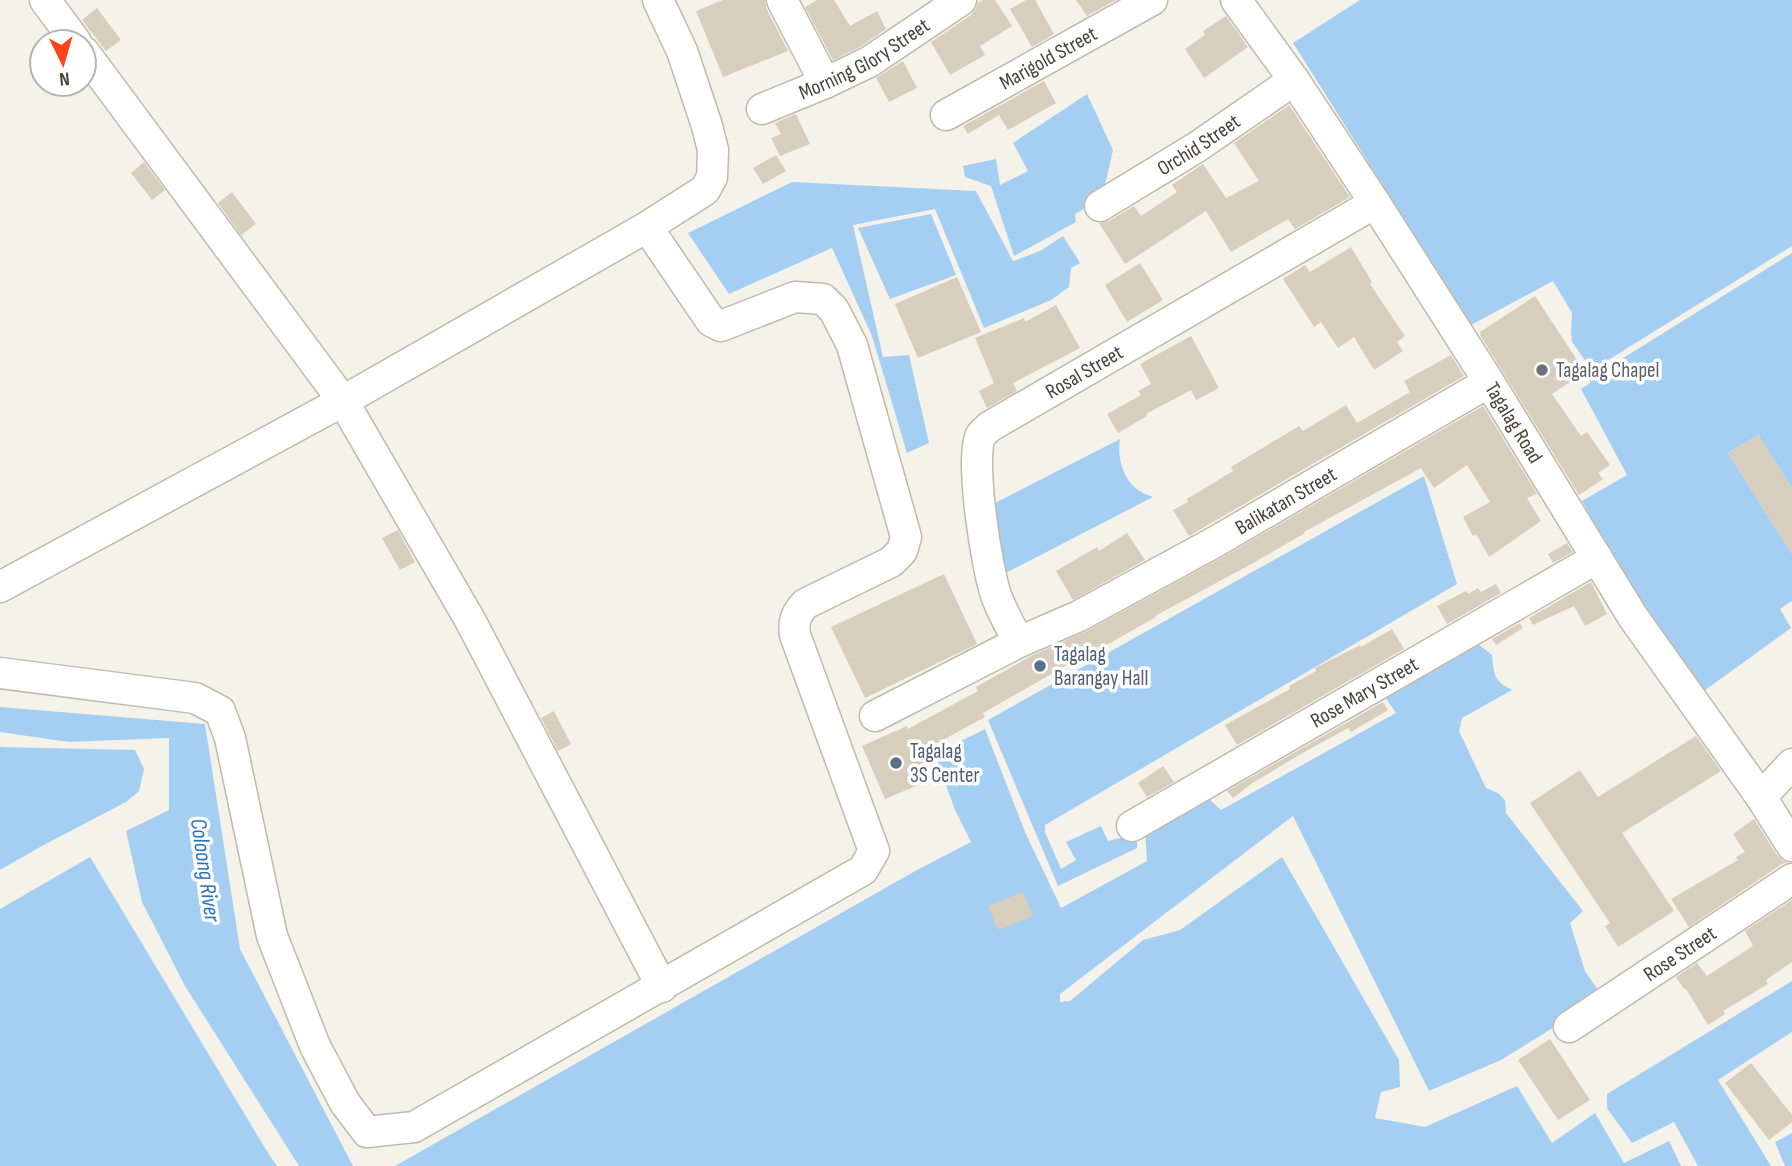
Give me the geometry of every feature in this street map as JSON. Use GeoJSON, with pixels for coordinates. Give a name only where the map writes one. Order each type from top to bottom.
{"type":"FeatureCollection","features":[{"type":"Feature","properties":{"kind":"street"},"geometry":{"type":"LineString","coordinates":[[45,0],[66,28]]}},
{"type":"Feature","properties":{"kind":"street"},"geometry":{"type":"LineString","coordinates":[[0,587],[343,401],[647,227],[705,190],[712,177],[713,150],[682,51],[658,0]]}},
{"type":"Feature","properties":{"kind":"street"},"geometry":{"type":"LineString","coordinates":[[782,0],[825,83]]}},
{"type":"Feature","properties":{"kind":"street","name":"Morning Glory Street"},"geometry":{"type":"LineString","coordinates":[[762,109],[869,62],[961,0]]}},
{"type":"Feature","properties":{"kind":"street","name":"Marigold Street"},"geometry":{"type":"LineString","coordinates":[[946,115],[1152,0]]}},
{"type":"Feature","properties":{"kind":"street","name":"Tagalag Road"},"geometry":{"type":"LineString","coordinates":[[1236,0],[1294,79],[1375,203],[1633,617],[1761,797],[1792,846]]}},
{"type":"Feature","properties":{"kind":"street"},"geometry":{"type":"LineString","coordinates":[[98,71],[343,401],[470,620],[662,986]]}},
{"type":"Feature","properties":{"kind":"street","name":"Orchid Street"},"geometry":{"type":"LineString","coordinates":[[1100,206],[1197,147],[1294,79]]}},
{"type":"Feature","properties":{"kind":"street","name":"Rosal Street"},"geometry":{"type":"LineString","coordinates":[[1019,642],[996,597],[984,547],[979,498],[978,451],[981,435],[989,427],[1375,203]]}},
{"type":"Feature","properties":{"kind":"street"},"geometry":{"type":"LineString","coordinates":[[0,673],[195,698],[220,711],[230,738],[272,936],[315,1046],[345,1103],[368,1132],[414,1127],[863,870],[874,851],[793,626],[796,613],[805,604],[891,562],[902,551],[906,537],[852,345],[834,310],[823,299],[795,297],[721,326],[711,321],[647,227]]}},
{"type":"Feature","properties":{"kind":"street","name":"Balikatan Street"},"geometry":{"type":"LineString","coordinates":[[875,716],[1019,642],[1079,616],[1215,542],[1489,382]]}},
{"type":"Feature","properties":{"kind":"street","name":"Rose Mary Street"},"geometry":{"type":"LineString","coordinates":[[1132,827],[1597,558]]}},
{"type":"Feature","properties":{"kind":"street"},"geometry":{"type":"LineString","coordinates":[[1761,797],[1792,764]]}},
{"type":"Feature","properties":{"kind":"street","name":"Rose Street"},"geometry":{"type":"LineString","coordinates":[[1569,1027],[1792,879]]}},
{"type":"Feature","properties":{"kind":"water"},"geometry":{"type":"Polygon","coordinates":[[[1360,0],[1792,0],[1792,246],[1592,370],[1572,342],[1572,313],[1553,281],[1471,325],[1293,43],[1360,0]]]}},
{"type":"Feature","properties":{"kind":"water"},"geometry":{"type":"Polygon","coordinates":[[[1087,94],[1113,150],[1102,198],[1075,214],[1076,222],[1014,256],[991,186],[965,177],[963,166],[996,159],[1000,185],[1028,171],[1013,143],[1087,94]]]}},
{"type":"Feature","properties":{"kind":"water"},"geometry":{"type":"Polygon","coordinates":[[[792,182],[976,191],[1013,261],[1040,251],[1063,236],[1080,263],[1071,268],[1069,287],[1051,300],[984,328],[935,209],[853,225],[883,357],[909,355],[929,443],[907,453],[872,336],[832,248],[729,294],[688,233],[792,182]]]}},
{"type":"Feature","properties":{"kind":"water"},"geometry":{"type":"Polygon","coordinates":[[[931,214],[956,275],[890,299],[858,228],[931,214]]]}},
{"type":"Feature","properties":{"kind":"water"},"geometry":{"type":"Polygon","coordinates":[[[1792,253],[1792,488],[1758,435],[1728,453],[1792,554],[1792,601],[1780,609],[1791,628],[1701,693],[1648,618],[1582,501],[1627,475],[1581,389],[1590,383],[1591,378],[1792,253]]]}},
{"type":"Feature","properties":{"kind":"water"},"geometry":{"type":"Polygon","coordinates":[[[1120,439],[1119,452],[1124,473],[1138,490],[1153,497],[1002,575],[993,504],[1120,439]]]}},
{"type":"Feature","properties":{"kind":"water"},"geometry":{"type":"Polygon","coordinates":[[[1424,476],[1457,584],[1045,825],[1045,832],[1061,869],[1076,860],[1066,842],[1101,826],[1108,841],[1137,834],[1137,848],[1058,886],[988,720],[1424,476]]]}},
{"type":"Feature","properties":{"kind":"water"},"geometry":{"type":"Polygon","coordinates":[[[1473,640],[1492,655],[1496,677],[1512,690],[1462,718],[1459,731],[1486,788],[1498,793],[1505,800],[1506,813],[1583,911],[1570,923],[1585,971],[1603,997],[1501,1060],[1429,1091],[1293,816],[1060,994],[1060,1002],[1070,1001],[1143,940],[1180,930],[1282,857],[1399,1060],[1400,1087],[1381,1092],[1375,1118],[1425,1127],[1517,1086],[1552,1143],[1595,1113],[1624,1163],[1669,1141],[1681,1166],[395,1166],[971,842],[955,810],[935,754],[985,729],[1025,832],[1061,908],[1147,861],[1145,829],[1206,796],[1221,810],[1396,713],[1383,694],[1473,640]]]}},
{"type":"Feature","properties":{"kind":"water","name":"Coloong River"},"geometry":{"type":"Polygon","coordinates":[[[0,707],[205,724],[240,949],[353,1166],[299,1166],[185,986],[142,902],[126,831],[169,810],[169,738],[69,742],[0,732],[0,707]]]}},
{"type":"Feature","properties":{"kind":"water"},"geometry":{"type":"Polygon","coordinates":[[[0,747],[135,750],[144,769],[139,791],[126,802],[0,870],[0,747]]]}},
{"type":"Feature","properties":{"kind":"water"},"geometry":{"type":"Polygon","coordinates":[[[90,857],[277,1166],[0,1166],[0,909],[90,857]]]}},
{"type":"Feature","properties":{"kind":"water"},"geometry":{"type":"Polygon","coordinates":[[[1792,981],[1792,1032],[1718,1080],[1771,1166],[1698,1166],[1674,1122],[1632,1143],[1607,1108],[1607,1094],[1792,981]]]}},
{"type":"Feature","properties":{"kind":"water"},"geometry":{"type":"Polygon","coordinates":[[[1792,1133],[1792,1166],[1785,1166],[1775,1142],[1792,1133]]]}},
{"type":"Feature","properties":{"kind":"building"},"geometry":{"type":"Polygon","coordinates":[[[723,0],[765,0],[766,8],[788,51],[723,77],[696,11],[723,0]]]}},
{"type":"Feature","properties":{"kind":"building"},"geometry":{"type":"Polygon","coordinates":[[[817,0],[834,0],[850,26],[877,11],[886,29],[860,47],[833,60],[805,7],[817,0]]]}},
{"type":"Feature","properties":{"kind":"building"},"geometry":{"type":"Polygon","coordinates":[[[983,0],[995,0],[1012,26],[980,46],[985,55],[950,75],[931,42],[971,15],[983,0]]]}},
{"type":"Feature","properties":{"kind":"building"},"geometry":{"type":"Polygon","coordinates":[[[1026,0],[1035,0],[1054,34],[1032,47],[1010,9],[1026,0]]]}},
{"type":"Feature","properties":{"kind":"building"},"geometry":{"type":"Polygon","coordinates":[[[1076,0],[1116,0],[1087,16],[1076,0]]]}},
{"type":"Feature","properties":{"kind":"building"},"geometry":{"type":"Polygon","coordinates":[[[97,8],[121,40],[106,51],[98,41],[98,28],[88,28],[82,20],[97,8]]]}},
{"type":"Feature","properties":{"kind":"building"},"geometry":{"type":"Polygon","coordinates":[[[1226,16],[1248,47],[1204,78],[1185,49],[1205,35],[1203,31],[1226,16]]]}},
{"type":"Feature","properties":{"kind":"building"},"geometry":{"type":"Polygon","coordinates":[[[903,61],[917,88],[889,102],[876,78],[903,61]]]}},
{"type":"Feature","properties":{"kind":"building"},"geometry":{"type":"Polygon","coordinates":[[[1044,81],[1056,103],[1008,130],[999,115],[968,134],[963,126],[1044,81]]]}},
{"type":"Feature","properties":{"kind":"building"},"geometry":{"type":"Polygon","coordinates":[[[1289,105],[1350,197],[1295,229],[1288,219],[1231,252],[1206,211],[1125,264],[1099,223],[1109,221],[1134,206],[1141,216],[1177,192],[1172,185],[1203,164],[1226,198],[1259,181],[1234,143],[1289,105]]]}},
{"type":"Feature","properties":{"kind":"building"},"geometry":{"type":"Polygon","coordinates":[[[796,114],[810,144],[780,156],[771,138],[781,134],[775,123],[796,114]]]}},
{"type":"Feature","properties":{"kind":"building"},"geometry":{"type":"Polygon","coordinates":[[[776,155],[786,171],[763,184],[753,168],[776,155]]]}},
{"type":"Feature","properties":{"kind":"building"},"geometry":{"type":"Polygon","coordinates":[[[144,162],[165,190],[152,200],[131,173],[144,162]]]}},
{"type":"Feature","properties":{"kind":"building"},"geometry":{"type":"Polygon","coordinates":[[[232,192],[256,224],[241,235],[218,203],[232,192]]]}},
{"type":"Feature","properties":{"kind":"building"},"geometry":{"type":"Polygon","coordinates":[[[1351,247],[1372,282],[1370,284],[1405,336],[1397,342],[1403,351],[1374,370],[1354,337],[1338,348],[1321,322],[1314,327],[1283,279],[1305,265],[1310,272],[1351,247]]]}},
{"type":"Feature","properties":{"kind":"building"},"geometry":{"type":"Polygon","coordinates":[[[1140,263],[1163,300],[1127,322],[1105,285],[1140,263]]]}},
{"type":"Feature","properties":{"kind":"building"},"geometry":{"type":"Polygon","coordinates":[[[957,277],[981,332],[918,358],[895,304],[957,277]]]}},
{"type":"Feature","properties":{"kind":"building"},"geometry":{"type":"Polygon","coordinates":[[[1535,296],[1585,372],[1552,394],[1581,436],[1587,432],[1610,465],[1598,473],[1603,479],[1579,495],[1480,335],[1480,332],[1535,296]]]}},
{"type":"Feature","properties":{"kind":"building"},"geometry":{"type":"Polygon","coordinates":[[[1056,305],[1080,348],[1013,383],[1017,391],[987,408],[979,391],[994,383],[975,338],[1024,318],[1025,322],[1056,305]]]}},
{"type":"Feature","properties":{"kind":"building"},"geometry":{"type":"Polygon","coordinates":[[[1191,336],[1219,388],[1196,400],[1191,390],[1146,414],[1147,416],[1118,433],[1107,414],[1141,395],[1138,391],[1151,384],[1140,364],[1191,336]]]}},
{"type":"Feature","properties":{"kind":"building"},"geometry":{"type":"Polygon","coordinates":[[[1451,355],[1464,376],[1189,536],[1173,510],[1233,471],[1231,467],[1299,426],[1303,431],[1346,405],[1357,423],[1410,392],[1404,381],[1451,355]]]}},
{"type":"Feature","properties":{"kind":"building"},"geometry":{"type":"Polygon","coordinates":[[[1483,406],[1537,494],[1527,498],[1541,521],[1489,557],[1463,517],[1490,502],[1467,465],[1434,488],[1421,468],[983,713],[985,717],[919,753],[930,780],[885,799],[862,746],[907,726],[908,729],[978,691],[976,687],[1033,655],[1087,631],[1223,557],[1483,406]]]}},
{"type":"Feature","properties":{"kind":"building"},"geometry":{"type":"Polygon","coordinates":[[[1758,435],[1792,488],[1792,554],[1728,453],[1758,435]]]}},
{"type":"Feature","properties":{"kind":"building"},"geometry":{"type":"Polygon","coordinates":[[[398,530],[415,562],[400,570],[382,538],[398,530]]]}},
{"type":"Feature","properties":{"kind":"building"},"geometry":{"type":"Polygon","coordinates":[[[1127,533],[1145,560],[1073,600],[1056,571],[1097,547],[1099,551],[1127,533]]]}},
{"type":"Feature","properties":{"kind":"building"},"geometry":{"type":"Polygon","coordinates":[[[1567,543],[1573,552],[1553,563],[1548,554],[1567,543]]]}},
{"type":"Feature","properties":{"kind":"building"},"geometry":{"type":"Polygon","coordinates":[[[944,574],[977,644],[865,698],[831,627],[944,574]]]}},
{"type":"Feature","properties":{"kind":"building"},"geometry":{"type":"Polygon","coordinates":[[[1591,582],[1607,614],[1585,626],[1574,606],[1533,625],[1529,618],[1591,582]]]}},
{"type":"Feature","properties":{"kind":"building"},"geometry":{"type":"Polygon","coordinates":[[[1496,584],[1501,593],[1447,624],[1437,606],[1466,591],[1468,594],[1478,588],[1481,592],[1496,584]]]}},
{"type":"Feature","properties":{"kind":"building"},"geometry":{"type":"Polygon","coordinates":[[[1520,623],[1523,628],[1496,645],[1492,639],[1520,623]]]}},
{"type":"Feature","properties":{"kind":"building"},"geometry":{"type":"Polygon","coordinates":[[[1392,629],[1404,649],[1237,745],[1225,725],[1290,689],[1289,686],[1316,671],[1315,668],[1392,629]]]}},
{"type":"Feature","properties":{"kind":"building"},"geometry":{"type":"Polygon","coordinates":[[[1383,702],[1388,710],[1351,732],[1348,728],[1299,755],[1233,798],[1227,791],[1383,702]]]}},
{"type":"Feature","properties":{"kind":"building"},"geometry":{"type":"Polygon","coordinates":[[[554,711],[571,744],[558,751],[541,718],[554,711]]]}},
{"type":"Feature","properties":{"kind":"building"},"geometry":{"type":"Polygon","coordinates":[[[1696,736],[1721,771],[1622,833],[1674,911],[1618,947],[1605,926],[1610,923],[1530,803],[1580,770],[1598,797],[1696,736]]]}},
{"type":"Feature","properties":{"kind":"building"},"geometry":{"type":"Polygon","coordinates":[[[1163,766],[1174,782],[1147,797],[1138,783],[1163,766]]]}},
{"type":"Feature","properties":{"kind":"building"},"geometry":{"type":"Polygon","coordinates":[[[1754,819],[1777,855],[1788,862],[1689,927],[1671,899],[1738,860],[1736,857],[1745,852],[1733,834],[1754,819]]]}},
{"type":"Feature","properties":{"kind":"building"},"geometry":{"type":"Polygon","coordinates":[[[1023,892],[1033,916],[998,930],[988,906],[1023,892]]]}},
{"type":"Feature","properties":{"kind":"building"},"geometry":{"type":"Polygon","coordinates":[[[1792,900],[1792,962],[1766,980],[1768,984],[1723,1011],[1725,1014],[1708,1025],[1676,977],[1697,963],[1707,976],[1753,946],[1745,931],[1792,900]]]}},
{"type":"Feature","properties":{"kind":"building"},"geometry":{"type":"Polygon","coordinates":[[[1550,1039],[1590,1100],[1558,1120],[1518,1060],[1550,1039]]]}},
{"type":"Feature","properties":{"kind":"building"},"geometry":{"type":"Polygon","coordinates":[[[1751,1063],[1792,1115],[1792,1122],[1769,1140],[1725,1083],[1751,1063]]]}},
{"type":"Feature","properties":{"kind":"place","name":"Tagalag Chapel"},"geometry":{"type":"Point","coordinates":[1542,370]}},
{"type":"Feature","properties":{"kind":"place","name":"Tagalag Barangay Hall"},"geometry":{"type":"Point","coordinates":[1040,666]}},
{"type":"Feature","properties":{"kind":"place","name":"Tagalag 3S Center"},"geometry":{"type":"Point","coordinates":[896,763]}}]}
